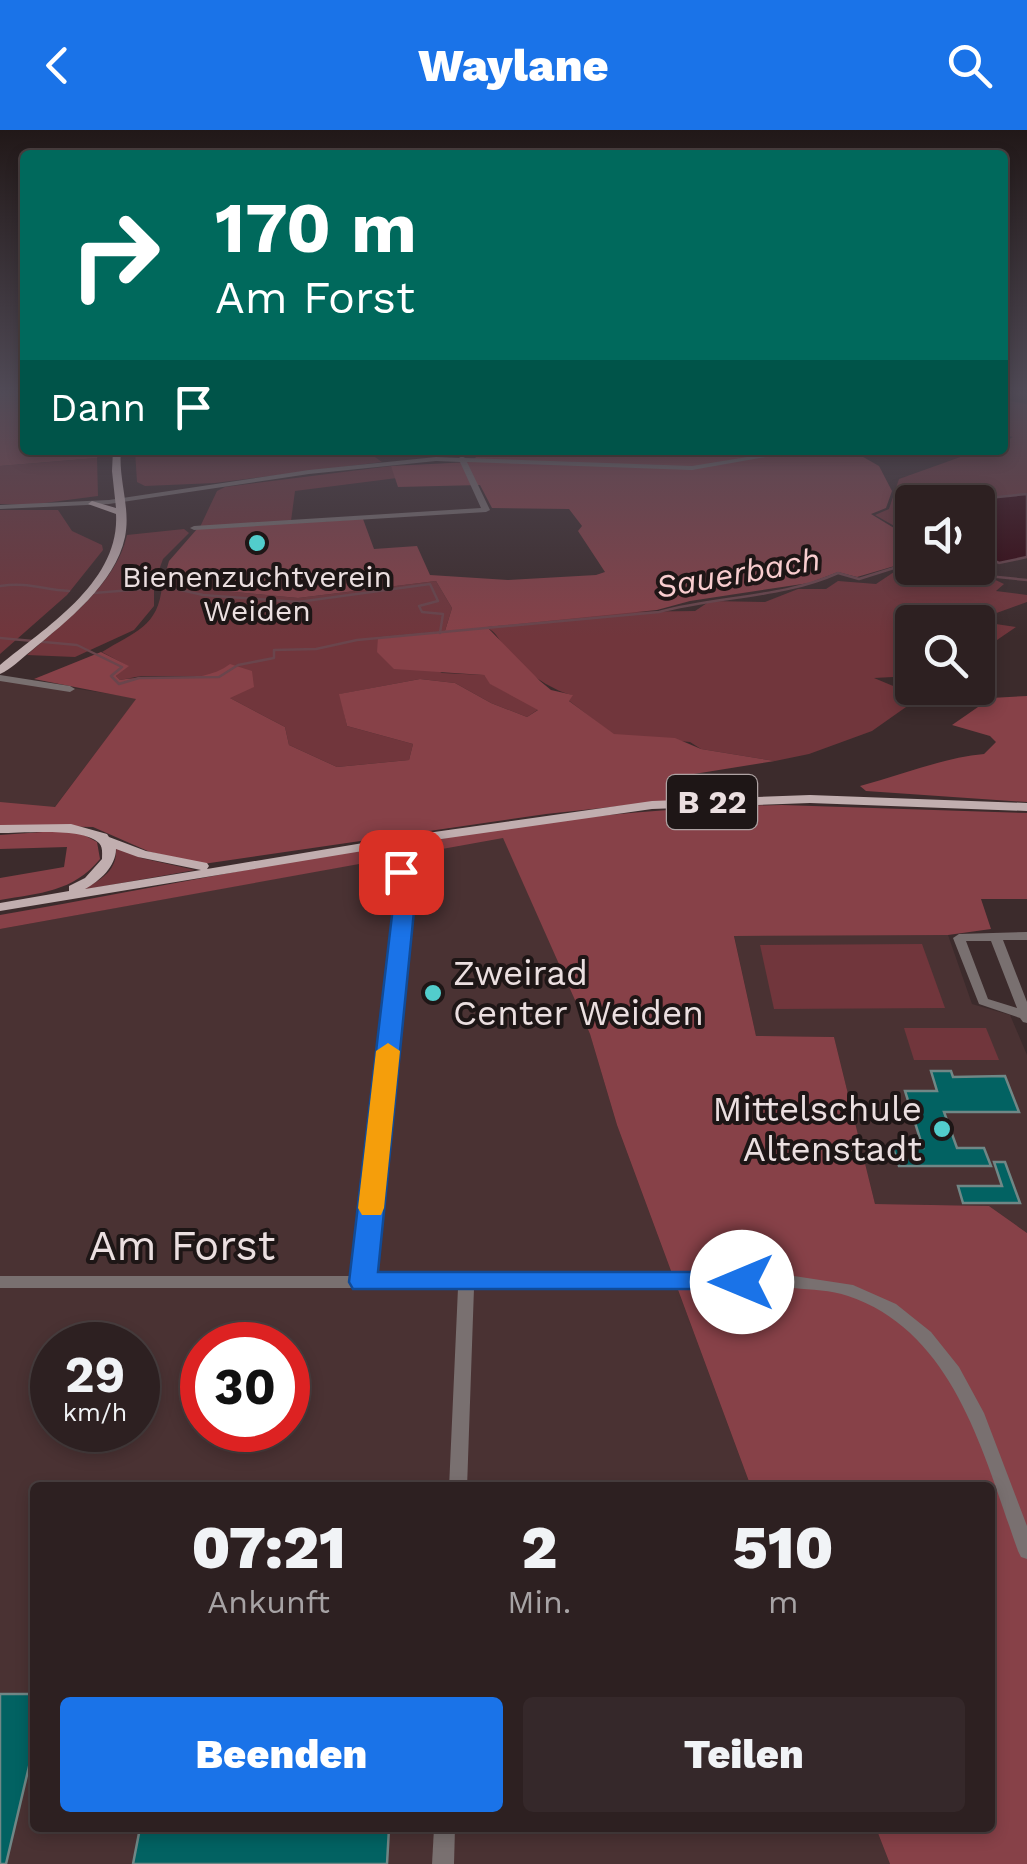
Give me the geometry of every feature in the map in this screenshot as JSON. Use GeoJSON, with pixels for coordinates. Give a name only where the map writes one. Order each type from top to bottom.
{"type":"FeatureCollection","features":[{"type":"Feature","properties":{"kind":"main road"},"geometry":{"type":"LineString","coordinates":[[0,675],[108,568],[116,552],[119,512],[115,475]]}},
{"type":"Feature","properties":{"kind":"main road"},"geometry":{"type":"LineString","coordinates":[[92,504],[119,512]]}},
{"type":"Feature","properties":{"kind":"main road","name":"B 22"},"geometry":{"type":"LineString","coordinates":[[0,907],[241,866],[652,805],[810,798],[1027,807]]}},
{"type":"Feature","properties":{"kind":"main road"},"geometry":{"type":"LineString","coordinates":[[0,829],[72,828],[180,865],[241,866]]}},
{"type":"Feature","properties":{"kind":"main road"},"geometry":{"type":"LineString","coordinates":[[53,898],[90,881],[103,870],[109,860],[109,848],[102,837]]}},
{"type":"Feature","properties":{"kind":"street"},"geometry":{"type":"LineString","coordinates":[[119,512],[296,475]]}},
{"type":"Feature","properties":{"kind":"street"},"geometry":{"type":"LineString","coordinates":[[194,528],[486,510],[470,475]]}},
{"type":"Feature","properties":{"kind":"street"},"geometry":{"type":"LineString","coordinates":[[0,507],[92,504]]}},
{"type":"Feature","properties":{"kind":"street"},"geometry":{"type":"LineString","coordinates":[[0,675],[70,688]]}},
{"type":"Feature","properties":{"kind":"street"},"geometry":{"type":"LineString","coordinates":[[363,1282],[402,912]]}},
{"type":"Feature","properties":{"kind":"street"},"geometry":{"type":"LineString","coordinates":[[1026,1017],[982,1001],[959,938],[1027,936]]}},
{"type":"Feature","properties":{"kind":"street"},"geometry":{"type":"LineString","coordinates":[[996,937],[1026,1017]]}},
{"type":"Feature","properties":{"kind":"street","name":"Am Forst"},"geometry":{"type":"LineString","coordinates":[[0,1282],[807,1282],[852,1290],[881,1302],[931,1338],[974,1413],[1027,1552]]}},
{"type":"Feature","properties":{"kind":"street"},"geometry":{"type":"LineString","coordinates":[[458,1482],[466,1282]]}},
{"type":"Feature","properties":{"kind":"shaded area"},"geometry":{"type":"Polygon","coordinates":[[[0,475],[97,475],[98,496],[29,505],[0,504],[0,475]]]}},
{"type":"Feature","properties":{"kind":"shaded area"},"geometry":{"type":"Polygon","coordinates":[[[137,475],[279,475],[215,483],[145,486],[137,482],[137,475]]]}},
{"type":"Feature","properties":{"kind":"shaded area"},"geometry":{"type":"Polygon","coordinates":[[[320,475],[395,475],[397,478],[295,491],[291,521],[200,527],[217,491],[320,475]]]}},
{"type":"Feature","properties":{"kind":"shaded area"},"geometry":{"type":"Polygon","coordinates":[[[394,475],[884,475],[892,491],[886,508],[871,514],[895,529],[895,566],[857,577],[838,572],[809,583],[690,601],[657,610],[487,627],[540,681],[551,690],[573,695],[569,701],[614,734],[675,738],[701,749],[775,761],[694,774],[723,795],[546,814],[203,864],[150,852],[93,827],[0,825],[0,802],[55,807],[136,699],[34,679],[101,652],[129,666],[116,676],[120,680],[205,675],[230,664],[252,671],[254,687],[230,698],[285,727],[289,745],[337,767],[409,760],[413,744],[347,726],[339,694],[420,679],[455,683],[527,717],[538,710],[490,684],[484,675],[394,669],[377,652],[378,637],[445,631],[452,608],[436,581],[298,598],[162,585],[169,561],[197,529],[363,519],[374,549],[417,546],[430,575],[508,580],[605,572],[578,531],[582,526],[569,509],[492,508],[480,485],[398,487],[394,475]]]}},
{"type":"Feature","properties":{"kind":"shaded area"},"geometry":{"type":"Polygon","coordinates":[[[910,475],[1027,475],[1027,494],[995,499],[995,485],[897,485],[899,479],[910,475]]]}},
{"type":"Feature","properties":{"kind":"shaded area"},"geometry":{"type":"Polygon","coordinates":[[[895,491],[895,526],[875,515],[889,509],[895,491]]]}},
{"type":"Feature","properties":{"kind":"shaded area"},"geometry":{"type":"Polygon","coordinates":[[[1027,494],[1027,557],[995,561],[995,497],[1027,494]]]}},
{"type":"Feature","properties":{"kind":"shaded area"},"geometry":{"type":"Polygon","coordinates":[[[0,510],[58,510],[72,531],[102,545],[103,550],[67,595],[0,654],[0,510]]]}},
{"type":"Feature","properties":{"kind":"shaded area"},"geometry":{"type":"Polygon","coordinates":[[[184,529],[189,533],[163,559],[154,584],[154,606],[134,630],[75,657],[27,655],[100,586],[121,553],[127,535],[184,529]]]}},
{"type":"Feature","properties":{"kind":"shaded area"},"geometry":{"type":"Polygon","coordinates":[[[895,571],[895,585],[995,585],[995,580],[1004,584],[996,591],[1027,595],[1027,602],[995,614],[995,605],[895,605],[895,677],[874,678],[895,687],[895,705],[909,705],[872,731],[809,754],[775,761],[701,749],[690,742],[614,735],[568,700],[572,695],[542,682],[524,668],[495,633],[485,627],[616,612],[695,611],[710,601],[765,602],[798,589],[826,589],[838,581],[876,584],[895,571]]]}},
{"type":"Feature","properties":{"kind":"shaded area"},"geometry":{"type":"Polygon","coordinates":[[[436,581],[452,608],[445,631],[378,637],[442,673],[484,675],[491,684],[539,709],[527,717],[455,683],[420,679],[340,694],[347,726],[413,744],[409,760],[337,767],[289,745],[285,727],[228,697],[214,676],[141,676],[120,680],[116,676],[128,666],[102,652],[143,627],[156,610],[162,585],[298,598],[436,581]]]}},
{"type":"Feature","properties":{"kind":"shaded area"},"geometry":{"type":"Polygon","coordinates":[[[995,624],[1016,627],[995,641],[995,624]]]}},
{"type":"Feature","properties":{"kind":"shaded area"},"geometry":{"type":"Polygon","coordinates":[[[0,677],[137,698],[41,825],[0,826],[0,677]]]}},
{"type":"Feature","properties":{"kind":"shaded area"},"geometry":{"type":"Polygon","coordinates":[[[1027,696],[1027,802],[866,791],[860,786],[937,763],[984,754],[996,742],[990,736],[952,725],[981,705],[995,705],[995,698],[1027,696]]]}},
{"type":"Feature","properties":{"kind":"shaded area"},"geometry":{"type":"Polygon","coordinates":[[[782,805],[1027,813],[1027,899],[981,899],[991,929],[948,935],[734,936],[756,1036],[834,1037],[875,1204],[989,1206],[1027,1233],[1027,1864],[890,1864],[878,1832],[995,1832],[995,1482],[749,1482],[617,1125],[590,1034],[503,838],[0,929],[0,915],[291,861],[487,830],[683,809],[782,805]]]}},
{"type":"Feature","properties":{"kind":"shaded area"},"geometry":{"type":"Polygon","coordinates":[[[57,831],[82,834],[97,842],[100,859],[67,885],[0,900],[0,878],[64,867],[67,847],[0,849],[0,835],[57,831]]]}},
{"type":"Feature","properties":{"kind":"shaded area"},"geometry":{"type":"Polygon","coordinates":[[[503,837],[590,1034],[617,1125],[749,1482],[30,1482],[30,1832],[878,1832],[890,1864],[0,1864],[0,929],[503,837]]]}},
{"type":"Feature","properties":{"kind":"shaded area"},"geometry":{"type":"Polygon","coordinates":[[[116,846],[141,858],[195,870],[82,890],[111,868],[116,846]]]}},
{"type":"Feature","properties":{"kind":"shaded area","name":"Mittelschule Altenstadt"},"geometry":{"type":"Polygon","coordinates":[[[734,935],[948,935],[972,1004],[1010,1015],[1027,1055],[1027,1233],[989,1206],[875,1204],[834,1037],[756,1036],[734,935]]]}},
{"type":"Feature","properties":{"kind":"shaded area"},"geometry":{"type":"Polygon","coordinates":[[[922,944],[945,1008],[774,1009],[760,945],[922,944]]]}},
{"type":"Feature","properties":{"kind":"shaded area"},"geometry":{"type":"Polygon","coordinates":[[[904,1028],[986,1028],[999,1060],[914,1060],[904,1028]]]}},
{"type":"Feature","properties":{"kind":"building"},"geometry":{"type":"Polygon","coordinates":[[[931,1071],[951,1071],[953,1077],[1005,1076],[1019,1112],[944,1112],[957,1148],[984,1148],[991,1166],[899,1166],[893,1148],[923,1148],[905,1091],[937,1091],[931,1071]]]}},
{"type":"Feature","properties":{"kind":"building"},"geometry":{"type":"Polygon","coordinates":[[[994,1162],[1005,1162],[1020,1203],[963,1203],[958,1186],[1002,1186],[994,1162]]]}},
{"type":"Feature","properties":{"kind":"building"},"geometry":{"type":"Polygon","coordinates":[[[0,1694],[30,1694],[30,1762],[6,1864],[0,1864],[0,1694]]]}},
{"type":"Feature","properties":{"kind":"building"},"geometry":{"type":"Polygon","coordinates":[[[139,1832],[389,1832],[387,1864],[133,1864],[139,1832]]]}},
{"type":"Feature","properties":{"kind":"waterway","name":"Sauerbach"},"geometry":{"type":"LineString","coordinates":[[440,632],[659,612],[795,587],[838,573],[859,579],[897,567],[906,579],[927,582],[941,574],[963,582],[967,574],[1027,580]]}},
{"type":"Feature","properties":{"kind":"waterway","name":"Sauerbach"},"geometry":{"type":"LineString","coordinates":[[94,593],[168,587],[203,595],[298,602],[430,584],[438,601],[419,606],[422,612],[443,614],[440,632]]}},
{"type":"Feature","properties":{"kind":"waterway","name":"Sauerbach"},"geometry":{"type":"LineString","coordinates":[[0,586],[69,591]]}},
{"type":"Feature","properties":{"kind":"waterway","name":"Sauerbach"},"geometry":{"type":"LineString","coordinates":[[0,638],[77,645],[122,667],[111,676],[119,684],[139,678],[219,677],[238,665],[274,658],[274,650],[316,649],[357,640],[440,632]]}},
{"type":"Feature","properties":{"kind":"slow traffic"},"geometry":{"type":"LineString","coordinates":[[371,1208],[388,1051]]}},
{"type":"Feature","properties":{"kind":"place","name":"Bienenzuchtverein Weiden"},"geometry":{"type":"Point","coordinates":[257,543]}},
{"type":"Feature","properties":{"kind":"place","name":"Zweirad Center Weiden"},"geometry":{"type":"Point","coordinates":[433,993]}},
{"type":"Feature","properties":{"kind":"place","name":"Mittelschule Altenstadt"},"geometry":{"type":"Point","coordinates":[942,1129]}},
{"type":"Feature","properties":{"kind":"route"},"geometry":{"type":"LineString","coordinates":[[401,872],[406,881],[363,1282],[742,1282]]}}]}
